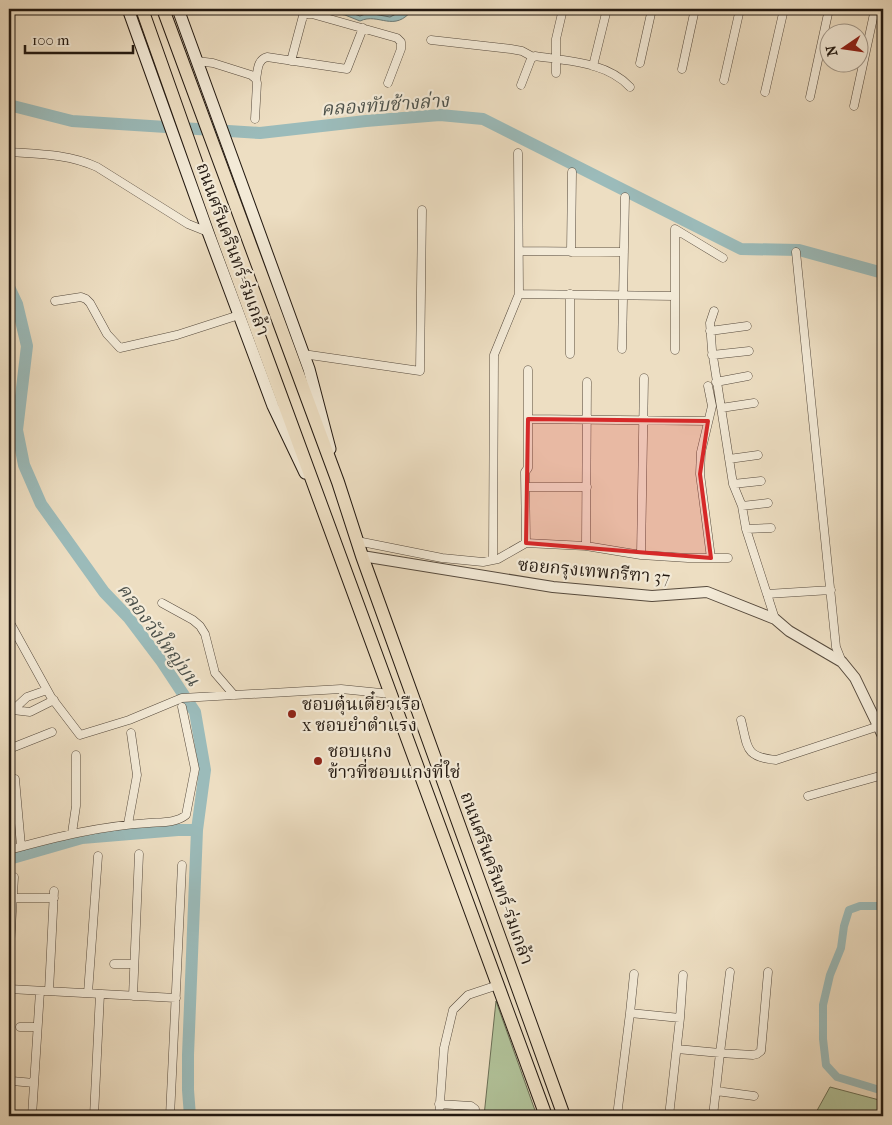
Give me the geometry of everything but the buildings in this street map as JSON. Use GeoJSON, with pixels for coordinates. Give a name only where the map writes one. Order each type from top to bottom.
{"type":"FeatureCollection","features":[{"type":"Feature","properties":{"kind":"main road","name":"ถนนศรีนครินทร์-ร่มเกล้า"},"geometry":{"type":"LineString","coordinates":[[128,9],[273,406],[299,463],[318,496]]}},
{"type":"Feature","properties":{"kind":"main road","name":"ถนนศรีนครินทร์-ร่มเกล้า"},"geometry":{"type":"LineString","coordinates":[[142,9],[318,496],[546,1116]]}},
{"type":"Feature","properties":{"kind":"main road","name":"ถนนศรีนครินทร์-ร่มเกล้า"},"geometry":{"type":"LineString","coordinates":[[163,9],[338,482],[362,556],[564,1116]]}},
{"type":"Feature","properties":{"kind":"main road","name":"ถนนศรีนครินทร์-ร่มเกล้า"},"geometry":{"type":"LineString","coordinates":[[178,9],[303,354],[320,407],[338,482]]}},
{"type":"Feature","properties":{"kind":"street"},"geometry":{"type":"LineString","coordinates":[[556,73],[556,39],[563,9]]}},
{"type":"Feature","properties":{"kind":"street"},"geometry":{"type":"LineString","coordinates":[[593,66],[607,9]]}},
{"type":"Feature","properties":{"kind":"street"},"geometry":{"type":"LineString","coordinates":[[640,63],[652,9]]}},
{"type":"Feature","properties":{"kind":"street"},"geometry":{"type":"LineString","coordinates":[[682,69],[696,9]]}},
{"type":"Feature","properties":{"kind":"street"},"geometry":{"type":"LineString","coordinates":[[724,80],[740,9]]}},
{"type":"Feature","properties":{"kind":"street"},"geometry":{"type":"LineString","coordinates":[[765,92],[784,9]]}},
{"type":"Feature","properties":{"kind":"street"},"geometry":{"type":"LineString","coordinates":[[810,97],[829,9]]}},
{"type":"Feature","properties":{"kind":"street"},"geometry":{"type":"LineString","coordinates":[[854,106],[875,9]]}},
{"type":"Feature","properties":{"kind":"street"},"geometry":{"type":"LineString","coordinates":[[291,61],[303,16],[307,14],[397,38],[401,42],[401,49],[388,83]]}},
{"type":"Feature","properties":{"kind":"street"},"geometry":{"type":"LineString","coordinates":[[255,119],[258,84],[256,79],[259,62],[262,58],[267,57],[348,69],[363,28]]}},
{"type":"Feature","properties":{"kind":"street"},"geometry":{"type":"LineString","coordinates":[[431,40],[511,49],[522,51],[533,57],[593,66],[615,74],[630,87]]}},
{"type":"Feature","properties":{"kind":"street"},"geometry":{"type":"LineString","coordinates":[[521,85],[533,57]]}},
{"type":"Feature","properties":{"kind":"street"},"geometry":{"type":"LineString","coordinates":[[197,60],[251,75],[256,79]]}},
{"type":"Feature","properties":{"kind":"street"},"geometry":{"type":"LineString","coordinates":[[9,152],[50,155],[87,162],[97,166],[188,224],[208,232]]}},
{"type":"Feature","properties":{"kind":"street"},"geometry":{"type":"LineString","coordinates":[[493,560],[494,355],[519,294],[518,153]]}},
{"type":"Feature","properties":{"kind":"street"},"geometry":{"type":"LineString","coordinates":[[571,252],[572,172]]}},
{"type":"Feature","properties":{"kind":"street"},"geometry":{"type":"LineString","coordinates":[[622,350],[625,197]]}},
{"type":"Feature","properties":{"kind":"street"},"geometry":{"type":"LineString","coordinates":[[303,354],[420,371],[422,210]]}},
{"type":"Feature","properties":{"kind":"street"},"geometry":{"type":"LineString","coordinates":[[674,350],[675,229],[723,258]]}},
{"type":"Feature","properties":{"kind":"street"},"geometry":{"type":"LineString","coordinates":[[519,251],[624,252]]}},
{"type":"Feature","properties":{"kind":"street"},"geometry":{"type":"LineString","coordinates":[[796,252],[836,647],[842,662]]}},
{"type":"Feature","properties":{"kind":"street"},"geometry":{"type":"LineString","coordinates":[[519,294],[675,296]]}},
{"type":"Feature","properties":{"kind":"street"},"geometry":{"type":"LineString","coordinates":[[570,294],[570,354]]}},
{"type":"Feature","properties":{"kind":"street"},"geometry":{"type":"LineString","coordinates":[[55,301],[81,297],[86,299],[107,334],[120,348],[177,335],[239,315]]}},
{"type":"Feature","properties":{"kind":"street"},"geometry":{"type":"LineString","coordinates":[[714,311],[710,317],[712,356],[733,484],[742,506],[746,529],[775,619]]}},
{"type":"Feature","properties":{"kind":"street"},"geometry":{"type":"LineString","coordinates":[[710,331],[747,326]]}},
{"type":"Feature","properties":{"kind":"street"},"geometry":{"type":"LineString","coordinates":[[712,356],[749,352]]}},
{"type":"Feature","properties":{"kind":"street"},"geometry":{"type":"LineString","coordinates":[[526,543],[527,487],[525,472],[528,468],[528,370]]}},
{"type":"Feature","properties":{"kind":"street"},"geometry":{"type":"LineString","coordinates":[[716,382],[748,376]]}},
{"type":"Feature","properties":{"kind":"street"},"geometry":{"type":"LineString","coordinates":[[641,555],[644,378]]}},
{"type":"Feature","properties":{"kind":"street"},"geometry":{"type":"LineString","coordinates":[[586,546],[587,382]]}},
{"type":"Feature","properties":{"kind":"street"},"geometry":{"type":"LineString","coordinates":[[708,386],[712,406],[701,452],[700,474],[711,558]]}},
{"type":"Feature","properties":{"kind":"street"},"geometry":{"type":"LineString","coordinates":[[721,408],[754,404]]}},
{"type":"Feature","properties":{"kind":"street"},"geometry":{"type":"LineString","coordinates":[[528,419],[708,421]]}},
{"type":"Feature","properties":{"kind":"street"},"geometry":{"type":"LineString","coordinates":[[729,459],[758,455]]}},
{"type":"Feature","properties":{"kind":"street"},"geometry":{"type":"LineString","coordinates":[[733,484],[761,481]]}},
{"type":"Feature","properties":{"kind":"street"},"geometry":{"type":"LineString","coordinates":[[527,487],[587,487]]}},
{"type":"Feature","properties":{"kind":"street"},"geometry":{"type":"LineString","coordinates":[[742,506],[768,503]]}},
{"type":"Feature","properties":{"kind":"street"},"geometry":{"type":"LineString","coordinates":[[746,529],[771,528]]}},
{"type":"Feature","properties":{"kind":"street"},"geometry":{"type":"LineString","coordinates":[[357,541],[442,558],[483,562],[493,560],[526,543],[586,546],[641,555],[728,558]]}},
{"type":"Feature","properties":{"kind":"street","name":"ซอยกรุงเทพกรีฑา 37"},"geometry":{"type":"LineString","coordinates":[[362,556],[553,587],[652,596],[707,592],[775,619],[789,631],[842,662],[856,678],[883,736]]}},
{"type":"Feature","properties":{"kind":"street"},"geometry":{"type":"LineString","coordinates":[[767,594],[831,590]]}},
{"type":"Feature","properties":{"kind":"street"},"geometry":{"type":"LineString","coordinates":[[162,603],[193,620],[200,626],[205,634],[215,673],[234,695]]}},
{"type":"Feature","properties":{"kind":"street"},"geometry":{"type":"LineString","coordinates":[[9,621],[13,634],[47,690],[80,735],[129,720],[182,698],[341,689],[391,694]]}},
{"type":"Feature","properties":{"kind":"street"},"geometry":{"type":"LineString","coordinates":[[11,711],[27,697],[47,690]]}},
{"type":"Feature","properties":{"kind":"street"},"geometry":{"type":"LineString","coordinates":[[11,711],[30,712],[54,700]]}},
{"type":"Feature","properties":{"kind":"street"},"geometry":{"type":"LineString","coordinates":[[9,850],[72,833],[128,824],[177,821],[186,815],[195,769],[182,707]]}},
{"type":"Feature","properties":{"kind":"street"},"geometry":{"type":"LineString","coordinates":[[741,720],[748,748],[752,755],[776,760],[879,726]]}},
{"type":"Feature","properties":{"kind":"street"},"geometry":{"type":"LineString","coordinates":[[9,749],[52,732]]}},
{"type":"Feature","properties":{"kind":"street"},"geometry":{"type":"LineString","coordinates":[[128,824],[137,775],[132,733]]}},
{"type":"Feature","properties":{"kind":"street"},"geometry":{"type":"LineString","coordinates":[[72,833],[76,806],[76,754]]}},
{"type":"Feature","properties":{"kind":"street"},"geometry":{"type":"LineString","coordinates":[[808,796],[883,775]]}},
{"type":"Feature","properties":{"kind":"street"},"geometry":{"type":"LineString","coordinates":[[15,778],[21,846]]}},
{"type":"Feature","properties":{"kind":"street"},"geometry":{"type":"LineString","coordinates":[[133,996],[139,854]]}},
{"type":"Feature","properties":{"kind":"street"},"geometry":{"type":"LineString","coordinates":[[88,993],[98,856]]}},
{"type":"Feature","properties":{"kind":"street"},"geometry":{"type":"LineString","coordinates":[[170,1116],[182,865]]}},
{"type":"Feature","properties":{"kind":"street"},"geometry":{"type":"LineString","coordinates":[[9,964],[14,877]]}},
{"type":"Feature","properties":{"kind":"street"},"geometry":{"type":"LineString","coordinates":[[13,898],[54,894],[49,991]]}},
{"type":"Feature","properties":{"kind":"street"},"geometry":{"type":"LineString","coordinates":[[114,964],[134,964]]}},
{"type":"Feature","properties":{"kind":"street"},"geometry":{"type":"LineString","coordinates":[[713,1116],[730,972]]}},
{"type":"Feature","properties":{"kind":"street"},"geometry":{"type":"LineString","coordinates":[[677,1049],[753,1055],[761,1051],[768,972]]}},
{"type":"Feature","properties":{"kind":"street"},"geometry":{"type":"LineString","coordinates":[[617,1116],[634,974]]}},
{"type":"Feature","properties":{"kind":"street"},"geometry":{"type":"LineString","coordinates":[[669,1116],[683,975]]}},
{"type":"Feature","properties":{"kind":"street"},"geometry":{"type":"LineString","coordinates":[[439,1116],[444,1048],[453,1010],[468,995],[498,985]]}},
{"type":"Feature","properties":{"kind":"street"},"geometry":{"type":"LineString","coordinates":[[9,989],[176,998]]}},
{"type":"Feature","properties":{"kind":"street"},"geometry":{"type":"LineString","coordinates":[[32,1116],[40,991]]}},
{"type":"Feature","properties":{"kind":"street"},"geometry":{"type":"LineString","coordinates":[[94,1116],[100,994]]}},
{"type":"Feature","properties":{"kind":"street"},"geometry":{"type":"LineString","coordinates":[[630,1013],[680,1018]]}},
{"type":"Feature","properties":{"kind":"street"},"geometry":{"type":"LineString","coordinates":[[20,1027],[38,1028]]}},
{"type":"Feature","properties":{"kind":"street"},"geometry":{"type":"LineString","coordinates":[[12,1081],[34,1082]]}},
{"type":"Feature","properties":{"kind":"street"},"geometry":{"type":"LineString","coordinates":[[716,1091],[754,1096]]}},
{"type":"Feature","properties":{"kind":"street"},"geometry":{"type":"LineString","coordinates":[[439,1104],[470,1106],[475,1109],[474,1116]]}},
{"type":"Feature","properties":{"kind":"highlighted area"},"geometry":{"type":"Polygon","coordinates":[[[528,419],[708,421],[700,474],[711,558],[526,543],[528,419]]]}},
{"type":"Feature","properties":{"kind":"green space"},"geometry":{"type":"Polygon","coordinates":[[[496,1001],[537,1116],[484,1116],[496,1001]]]}},
{"type":"Feature","properties":{"kind":"green space"},"geometry":{"type":"Polygon","coordinates":[[[830,1087],[883,1101],[883,1116],[814,1116],[830,1087]]]}},
{"type":"Feature","properties":{"kind":"water"},"geometry":{"type":"Polygon","coordinates":[[[321,9],[413,9],[399,20],[367,19],[360,21],[321,9]]]}},
{"type":"Feature","properties":{"kind":"waterway","name":"คลองทับช้างล่าง"},"geometry":{"type":"LineString","coordinates":[[9,105],[72,121],[260,133],[440,115],[483,119],[741,249],[799,250],[883,273]]}},
{"type":"Feature","properties":{"kind":"waterway","name":"คลองวังใหญ่บน"},"geometry":{"type":"LineString","coordinates":[[9,287],[17,304],[27,346],[17,430],[24,465],[41,504],[104,592],[128,617],[162,662],[195,712],[205,770],[197,830],[188,1055],[190,1116]]}},
{"type":"Feature","properties":{"kind":"waterway"},"geometry":{"type":"LineString","coordinates":[[9,859],[82,838],[197,830]]}},
{"type":"Feature","properties":{"kind":"waterway"},"geometry":{"type":"LineString","coordinates":[[883,906],[860,906],[849,910],[844,926],[841,948],[830,975],[823,1005],[823,1039],[826,1065],[837,1077],[883,1091]]}},
{"type":"Feature","properties":{"kind":"place","name":"ชอบตุ๋นเตี๋ยวเรือ x ชอบยำตำแรง"},"geometry":{"type":"Point","coordinates":[292,714]}},
{"type":"Feature","properties":{"kind":"place","name":"ชอบแกง ข้าวที่ชอบแกงที่ใช่"},"geometry":{"type":"Point","coordinates":[318,761]}}]}
